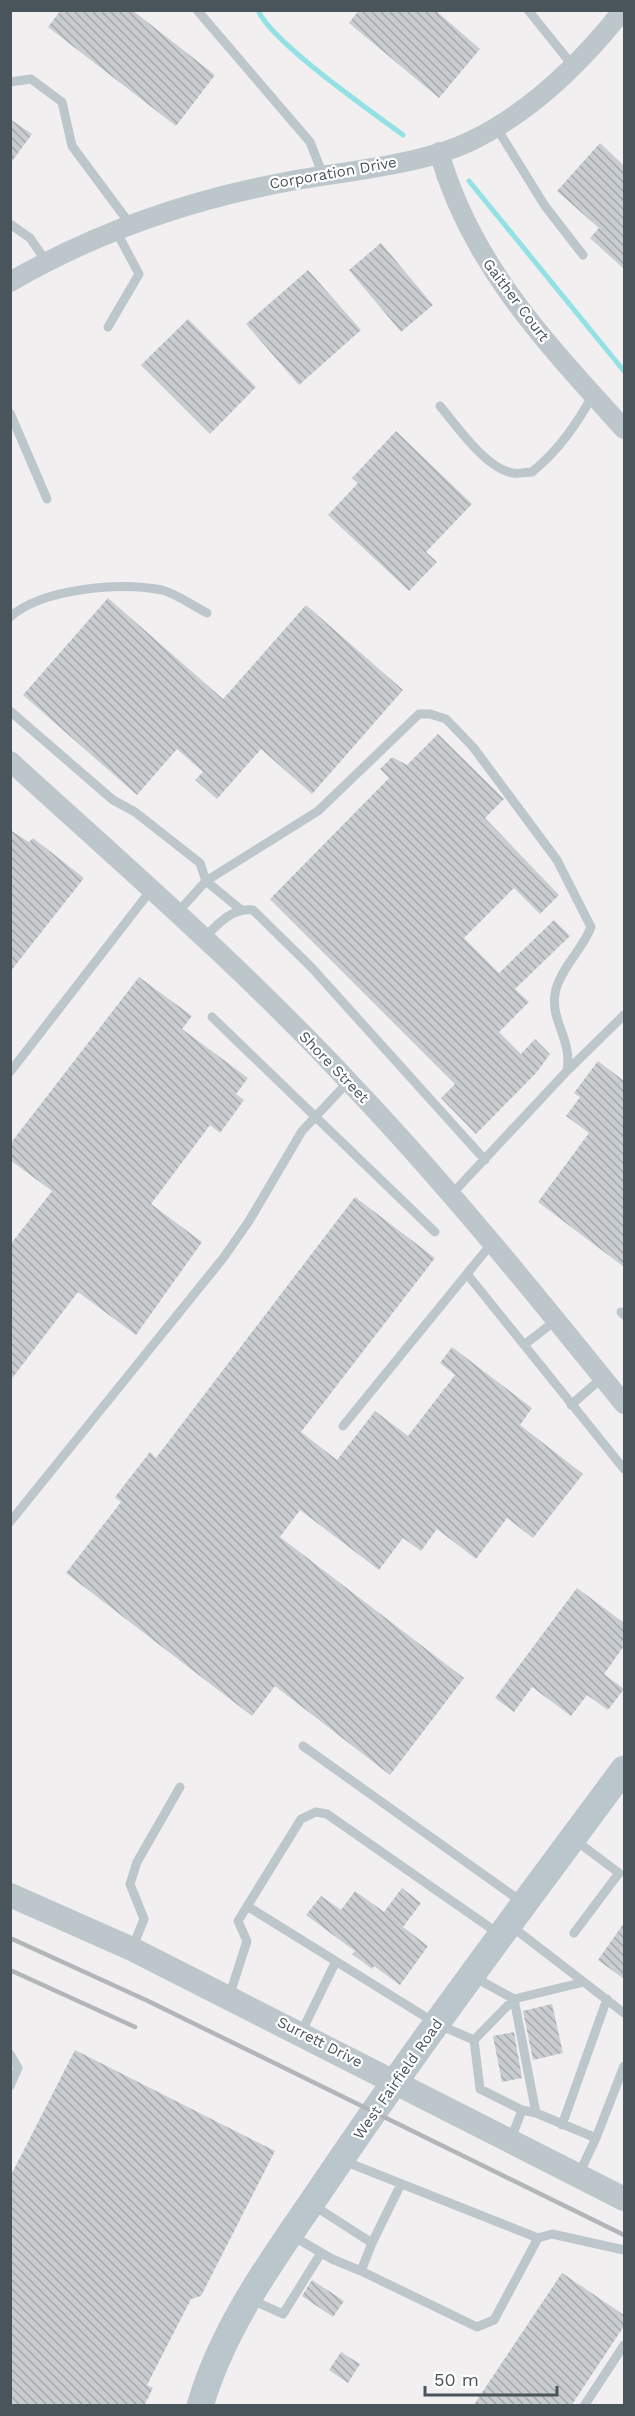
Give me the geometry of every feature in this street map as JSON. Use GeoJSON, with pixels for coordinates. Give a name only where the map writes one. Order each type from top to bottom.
{"type":"FeatureCollection","features":[{"type":"Feature","properties":{"kind":"main road","name":"West Fairfield Road"},"geometry":{"type":"LineString","coordinates":[[200,2406],[208,2380],[237,2314],[396,2081],[624,1769]]}},
{"type":"Feature","properties":{"kind":"street","name":"Corporation Drive"},"geometry":{"type":"LineString","coordinates":[[10,282],[46,261],[123,227],[225,194],[439,152],[471,141],[496,128],[536,99],[598,42],[623,10]]}},
{"type":"Feature","properties":{"kind":"street","name":"Gaither Court"},"geometry":{"type":"LineString","coordinates":[[439,152],[456,203],[477,248],[515,302],[624,429]]}},
{"type":"Feature","properties":{"kind":"street","name":"Shore Street"},"geometry":{"type":"LineString","coordinates":[[10,761],[204,938],[349,1081],[492,1243],[624,1404]]}},
{"type":"Feature","properties":{"kind":"street","name":"Surrett Drive"},"geometry":{"type":"LineString","coordinates":[[10,1895],[132,1949],[301,2032],[624,2199]]}},
{"type":"Feature","properties":{"kind":"lane"},"geometry":{"type":"LineString","coordinates":[[197,10],[310,141],[323,175]]}},
{"type":"Feature","properties":{"kind":"lane"},"geometry":{"type":"LineString","coordinates":[[528,10],[573,66]]}},
{"type":"Feature","properties":{"kind":"lane"},"geometry":{"type":"LineString","coordinates":[[10,82],[32,79],[62,102],[72,146],[123,227],[139,274],[108,327]]}},
{"type":"Feature","properties":{"kind":"lane"},"geometry":{"type":"LineString","coordinates":[[496,128],[544,206],[583,255]]}},
{"type":"Feature","properties":{"kind":"lane"},"geometry":{"type":"LineString","coordinates":[[10,224],[30,238],[46,261]]}},
{"type":"Feature","properties":{"kind":"lane"},"geometry":{"type":"LineString","coordinates":[[440,406],[484,456],[500,469],[513,473],[532,472],[569,434],[593,395]]}},
{"type":"Feature","properties":{"kind":"lane"},"geometry":{"type":"LineString","coordinates":[[10,413],[47,499]]}},
{"type":"Feature","properties":{"kind":"lane"},"geometry":{"type":"LineString","coordinates":[[10,618],[19,609],[60,594],[108,586],[163,591],[207,613]]}},
{"type":"Feature","properties":{"kind":"lane"},"geometry":{"type":"LineString","coordinates":[[10,711],[113,800],[135,812],[200,862],[206,881],[240,909],[253,910],[312,968],[484,1160]]}},
{"type":"Feature","properties":{"kind":"lane"},"geometry":{"type":"LineString","coordinates":[[177,913],[206,881],[318,811],[419,714],[430,714],[446,719],[473,747],[557,860],[591,927],[586,942],[576,952],[556,989],[557,1023],[566,1039],[570,1057],[567,1071]]}},
{"type":"Feature","properties":{"kind":"lane"},"geometry":{"type":"LineString","coordinates":[[10,1072],[151,890]]}},
{"type":"Feature","properties":{"kind":"lane"},"geometry":{"type":"LineString","coordinates":[[204,938],[224,919],[240,909]]}},
{"type":"Feature","properties":{"kind":"lane"},"geometry":{"type":"LineString","coordinates":[[451,1195],[606,1030],[624,1015]]}},
{"type":"Feature","properties":{"kind":"lane"},"geometry":{"type":"LineString","coordinates":[[212,1017],[435,1232]]}},
{"type":"Feature","properties":{"kind":"lane"},"geometry":{"type":"LineString","coordinates":[[10,1522],[224,1257],[249,1221],[302,1131],[349,1081]]}},
{"type":"Feature","properties":{"kind":"lane"},"geometry":{"type":"LineString","coordinates":[[343,1426],[492,1243]]}},
{"type":"Feature","properties":{"kind":"lane"},"geometry":{"type":"LineString","coordinates":[[467,1274],[624,1469]]}},
{"type":"Feature","properties":{"kind":"lane"},"geometry":{"type":"LineString","coordinates":[[524,1345],[556,1320]]}},
{"type":"Feature","properties":{"kind":"lane"},"geometry":{"type":"LineString","coordinates":[[571,1405],[603,1377]]}},
{"type":"Feature","properties":{"kind":"lane"},"geometry":{"type":"LineString","coordinates":[[303,1746],[624,2013]]}},
{"type":"Feature","properties":{"kind":"lane"},"geometry":{"type":"LineString","coordinates":[[132,1949],[144,1919],[130,1884],[136,1862],[180,1788]]}},
{"type":"Feature","properties":{"kind":"lane"},"geometry":{"type":"LineString","coordinates":[[229,1997],[247,1941],[238,1921],[301,1819],[316,1812],[327,1814],[512,1921]]}},
{"type":"Feature","properties":{"kind":"lane"},"geometry":{"type":"LineString","coordinates":[[573,1838],[622,1869],[574,1934]]}},
{"type":"Feature","properties":{"kind":"lane"},"geometry":{"type":"LineString","coordinates":[[247,1906],[335,1963],[437,2024],[474,2040]]}},
{"type":"Feature","properties":{"kind":"lane"},"geometry":{"type":"LineString","coordinates":[[301,2032],[335,1963]]}},
{"type":"Feature","properties":{"kind":"lane"},"geometry":{"type":"LineString","coordinates":[[472,1976],[514,1999]]}},
{"type":"Feature","properties":{"kind":"lane"},"geometry":{"type":"LineString","coordinates":[[474,2040],[514,1999],[584,1982]]}},
{"type":"Feature","properties":{"kind":"lane"},"geometry":{"type":"LineString","coordinates":[[514,1999],[536,2113]]}},
{"type":"Feature","properties":{"kind":"lane"},"geometry":{"type":"LineString","coordinates":[[562,2125],[607,1999]]}},
{"type":"Feature","properties":{"kind":"lane"},"geometry":{"type":"LineString","coordinates":[[474,2040],[480,2089],[522,2110],[536,2113],[596,2138]]}},
{"type":"Feature","properties":{"kind":"lane"},"geometry":{"type":"LineString","coordinates":[[10,2054],[18,2068],[10,2086]]}},
{"type":"Feature","properties":{"kind":"lane"},"geometry":{"type":"LineString","coordinates":[[578,2175],[596,2138],[624,2066]]}},
{"type":"Feature","properties":{"kind":"lane"},"geometry":{"type":"LineString","coordinates":[[511,2140],[522,2110]]}},
{"type":"Feature","properties":{"kind":"lane"},"geometry":{"type":"LineString","coordinates":[[341,2160],[538,2238],[552,2234],[624,2250]]}},
{"type":"Feature","properties":{"kind":"lane"},"geometry":{"type":"LineString","coordinates":[[361,2271],[401,2184]]}},
{"type":"Feature","properties":{"kind":"lane"},"geometry":{"type":"LineString","coordinates":[[311,2204],[372,2243]]}},
{"type":"Feature","properties":{"kind":"lane"},"geometry":{"type":"LineString","coordinates":[[291,2235],[321,2253],[477,2327],[494,2320],[538,2238]]}},
{"type":"Feature","properties":{"kind":"lane"},"geometry":{"type":"LineString","coordinates":[[248,2298],[283,2314],[321,2253]]}},
{"type":"Feature","properties":{"kind":"lane"},"geometry":{"type":"LineString","coordinates":[[584,2406],[624,2345]]}},
{"type":"Feature","properties":{"kind":"building"},"geometry":{"type":"Polygon","coordinates":[[[61,10],[132,10],[215,75],[176,126],[48,27],[61,10]]]}},
{"type":"Feature","properties":{"kind":"building"},"geometry":{"type":"Polygon","coordinates":[[[359,10],[435,10],[480,49],[439,98],[349,23],[359,10]]]}},
{"type":"Feature","properties":{"kind":"building"},"geometry":{"type":"Polygon","coordinates":[[[10,119],[32,134],[10,164],[10,119]]]}},
{"type":"Feature","properties":{"kind":"building"},"geometry":{"type":"Polygon","coordinates":[[[600,143],[624,166],[624,269],[590,238],[599,228],[557,191],[600,143]]]}},
{"type":"Feature","properties":{"kind":"building"},"geometry":{"type":"Polygon","coordinates":[[[381,243],[433,305],[401,332],[349,270],[381,243]]]}},
{"type":"Feature","properties":{"kind":"building"},"geometry":{"type":"Polygon","coordinates":[[[308,270],[361,330],[299,385],[246,324],[308,270]]]}},
{"type":"Feature","properties":{"kind":"building"},"geometry":{"type":"Polygon","coordinates":[[[188,319],[256,387],[210,434],[141,365],[188,319]]]}},
{"type":"Feature","properties":{"kind":"building"},"geometry":{"type":"Polygon","coordinates":[[[396,431],[472,504],[426,552],[437,562],[409,591],[328,515],[358,483],[352,478],[396,431]]]}},
{"type":"Feature","properties":{"kind":"building"},"geometry":{"type":"Polygon","coordinates":[[[108,598],[223,699],[306,605],[403,690],[312,794],[261,749],[217,799],[195,780],[203,772],[177,749],[137,795],[23,695],[108,598]]]}},
{"type":"Feature","properties":{"kind":"building"},"geometry":{"type":"Polygon","coordinates":[[[438,734],[504,799],[485,818],[559,895],[540,914],[514,888],[464,938],[499,973],[554,920],[570,936],[515,989],[529,1002],[499,1032],[521,1054],[535,1039],[550,1054],[537,1072],[476,1134],[441,1098],[455,1084],[270,899],[389,778],[380,769],[392,757],[407,765],[438,734]]]}},
{"type":"Feature","properties":{"kind":"building"},"geometry":{"type":"Polygon","coordinates":[[[10,830],[29,842],[33,838],[84,878],[10,972],[10,830]]]}},
{"type":"Feature","properties":{"kind":"building"},"geometry":{"type":"Polygon","coordinates":[[[139,977],[192,1016],[182,1029],[248,1078],[236,1094],[244,1100],[220,1133],[210,1125],[151,1204],[202,1242],[136,1335],[78,1292],[10,1381],[10,1245],[52,1191],[10,1160],[10,1144],[139,977]]]}},
{"type":"Feature","properties":{"kind":"building"},"geometry":{"type":"Polygon","coordinates":[[[598,1061],[624,1081],[624,1267],[538,1202],[589,1133],[566,1116],[580,1097],[574,1093],[598,1061]]]}},
{"type":"Feature","properties":{"kind":"building"},"geometry":{"type":"Polygon","coordinates":[[[355,1197],[435,1258],[301,1432],[337,1460],[375,1411],[408,1436],[455,1375],[440,1363],[452,1347],[532,1408],[520,1425],[583,1474],[533,1538],[507,1518],[476,1559],[437,1529],[421,1551],[403,1538],[379,1570],[300,1510],[280,1537],[464,1678],[390,1775],[275,1686],[252,1716],[66,1573],[121,1502],[115,1497],[150,1452],[156,1458],[355,1197]]]}},
{"type":"Feature","properties":{"kind":"building"},"geometry":{"type":"Polygon","coordinates":[[[577,1588],[624,1623],[624,1646],[604,1674],[624,1689],[608,1710],[587,1695],[571,1716],[532,1687],[514,1712],[495,1698],[577,1588]]]}},
{"type":"Feature","properties":{"kind":"building"},"geometry":{"type":"Polygon","coordinates":[[[402,1888],[421,1903],[403,1927],[428,1946],[400,1985],[374,1966],[372,1969],[352,1954],[355,1951],[306,1915],[321,1896],[341,1910],[355,1891],[384,1912],[402,1888]]]}},
{"type":"Feature","properties":{"kind":"building"},"geometry":{"type":"Polygon","coordinates":[[[624,1923],[624,1979],[598,1960],[624,1923]]]}},
{"type":"Feature","properties":{"kind":"building"},"geometry":{"type":"Polygon","coordinates":[[[552,2004],[563,2053],[533,2060],[523,2011],[552,2004]]]}},
{"type":"Feature","properties":{"kind":"building"},"geometry":{"type":"Polygon","coordinates":[[[514,2032],[522,2078],[502,2082],[493,2036],[514,2032]]]}},
{"type":"Feature","properties":{"kind":"building"},"geometry":{"type":"Polygon","coordinates":[[[75,2050],[275,2151],[201,2296],[191,2299],[147,2385],[153,2388],[144,2406],[10,2406],[10,2177],[75,2050]]]}},
{"type":"Feature","properties":{"kind":"building"},"geometry":{"type":"Polygon","coordinates":[[[562,2273],[624,2315],[624,2326],[571,2406],[473,2406],[562,2273]]]}},
{"type":"Feature","properties":{"kind":"building"},"geometry":{"type":"Polygon","coordinates":[[[312,2280],[344,2301],[333,2317],[302,2296],[312,2280]]]}},
{"type":"Feature","properties":{"kind":"building"},"geometry":{"type":"Polygon","coordinates":[[[341,2352],[360,2364],[348,2383],[329,2370],[341,2352]]]}},
{"type":"Feature","properties":{"kind":"waterway"},"geometry":{"type":"LineString","coordinates":[[258,10],[266,23],[301,57],[403,135]]}},
{"type":"Feature","properties":{"kind":"waterway"},"geometry":{"type":"LineString","coordinates":[[469,181],[624,371]]}},
{"type":"Feature","properties":{"kind":"railway"},"geometry":{"type":"LineString","coordinates":[[10,1938],[148,2001],[624,2235]]}},
{"type":"Feature","properties":{"kind":"railway"},"geometry":{"type":"LineString","coordinates":[[10,1970],[135,2027]]}}]}
